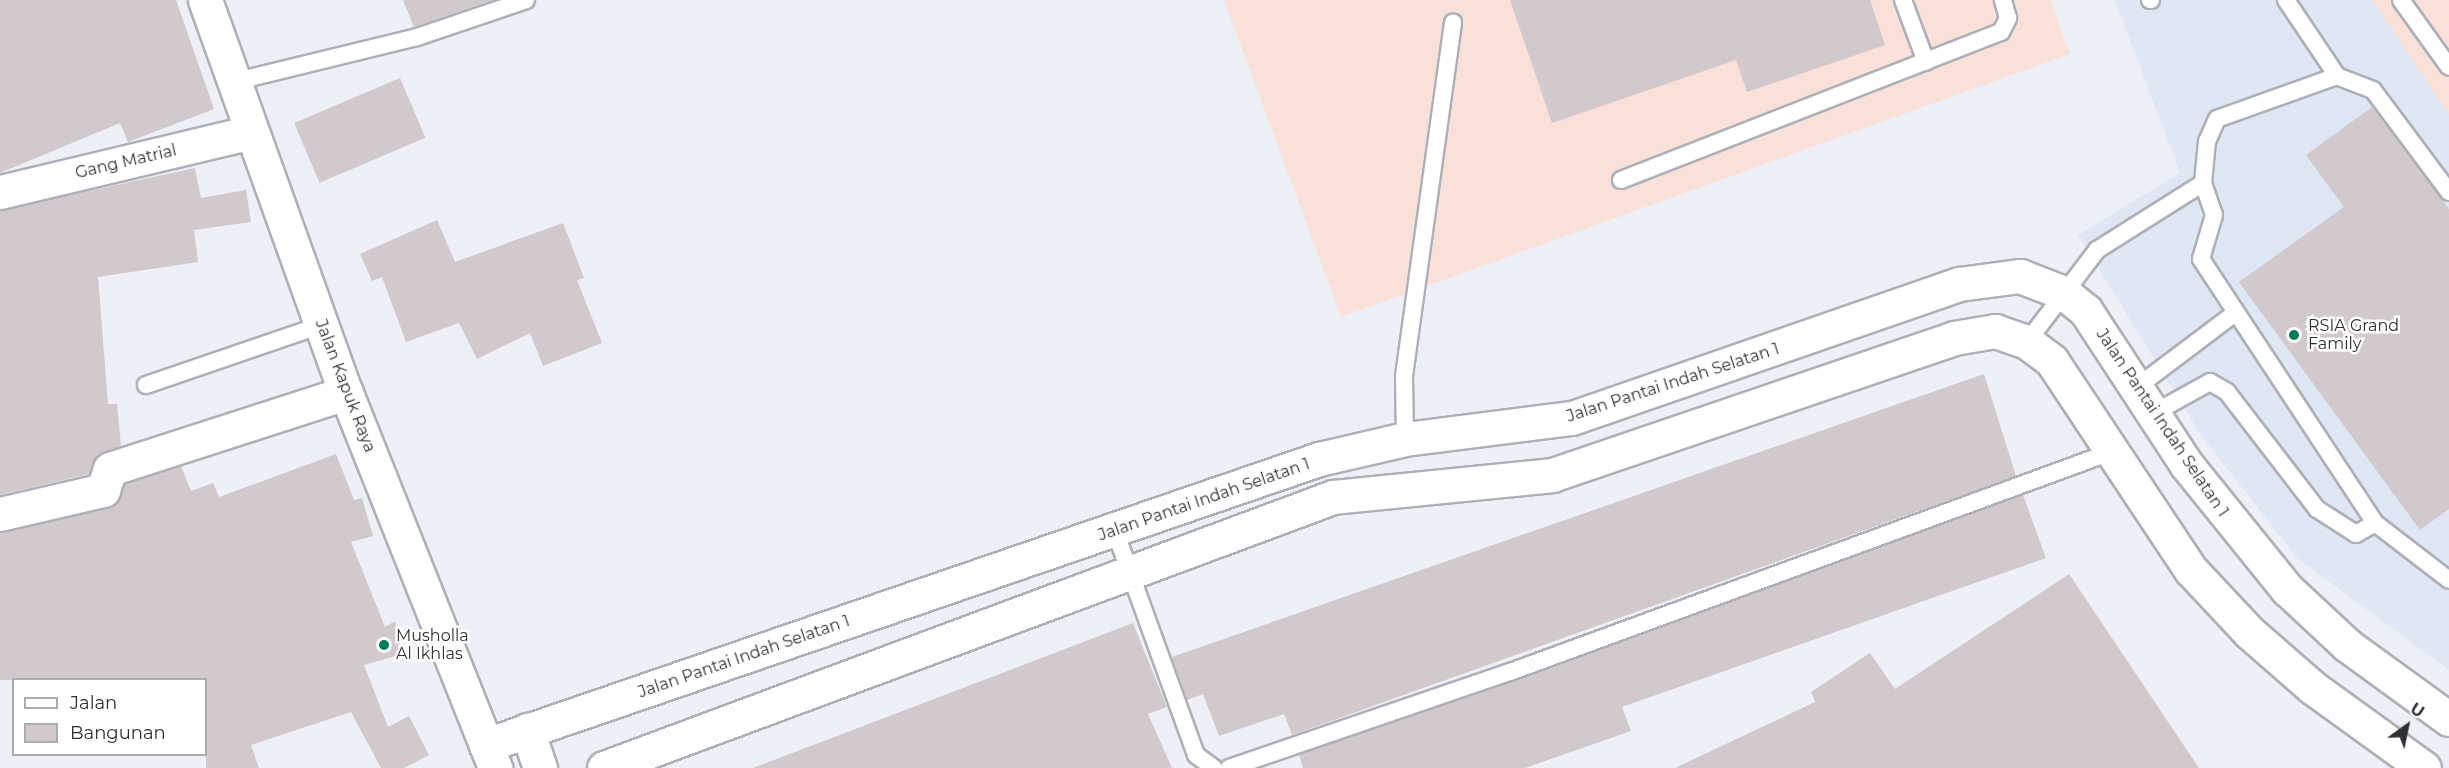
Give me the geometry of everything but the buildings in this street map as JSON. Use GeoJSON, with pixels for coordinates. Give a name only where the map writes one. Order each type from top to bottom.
{"type":"FeatureCollection","features":[{"type":"Feature","properties":{"kind":"street","name":"Jalan Kapuk Raya"},"geometry":{"type":"LineString","coordinates":[[205,0],[346,393],[490,757]]}},
{"type":"Feature","properties":{"kind":"street","name":"Gang Matrial"},"geometry":{"type":"LineString","coordinates":[[0,192],[251,132]]}},
{"type":"Feature","properties":{"kind":"street","name":"Jalan Pantai Indah Selatan 1"},"geometry":{"type":"LineString","coordinates":[[490,757],[527,730],[1116,531],[1320,459],[1405,439],[1572,418],[1959,284],[2020,276],[2064,293],[2086,311],[2233,527],[2287,589],[2347,645],[2449,719]]}},
{"type":"Feature","properties":{"kind":"street"},"geometry":{"type":"LineString","coordinates":[[604,768],[1333,497],[1552,475],[1954,338],[1995,331],[2027,342],[2052,361],[2108,453],[2192,570],[2249,632],[2312,687],[2424,768]]}},
{"type":"Feature","properties":{"kind":"street"},"geometry":{"type":"LineString","coordinates":[[0,514],[103,490],[110,469],[346,393]]}},
{"type":"Feature","properties":{"kind":"street"},"geometry":{"type":"LineString","coordinates":[[527,730],[540,768]]}},
{"type":"Feature","properties":{"kind":"lane"},"geometry":{"type":"LineString","coordinates":[[233,82],[417,37],[526,0]]}},
{"type":"Feature","properties":{"kind":"lane"},"geometry":{"type":"LineString","coordinates":[[1903,0],[1926,62]]}},
{"type":"Feature","properties":{"kind":"lane"},"geometry":{"type":"LineString","coordinates":[[1622,180],[2001,32],[2008,18],[2002,0]]}},
{"type":"Feature","properties":{"kind":"lane"},"geometry":{"type":"LineString","coordinates":[[2286,0],[2337,76],[2373,90],[2449,192]]}},
{"type":"Feature","properties":{"kind":"lane"},"geometry":{"type":"LineString","coordinates":[[2401,0],[2449,67]]}},
{"type":"Feature","properties":{"kind":"lane"},"geometry":{"type":"LineString","coordinates":[[1405,439],[1404,376],[1453,22]]}},
{"type":"Feature","properties":{"kind":"lane"},"geometry":{"type":"LineString","coordinates":[[2337,76],[2217,119],[2207,141],[2202,183],[2214,215],[2201,259],[2234,314],[2375,523],[2449,580]]}},
{"type":"Feature","properties":{"kind":"lane"},"geometry":{"type":"LineString","coordinates":[[2027,342],[2097,250],[2202,183]]}},
{"type":"Feature","properties":{"kind":"lane"},"geometry":{"type":"LineString","coordinates":[[2145,400],[2234,314]]}},
{"type":"Feature","properties":{"kind":"lane"},"geometry":{"type":"LineString","coordinates":[[146,385],[321,325]]}},
{"type":"Feature","properties":{"kind":"lane"},"geometry":{"type":"LineString","coordinates":[[2145,400],[2210,382],[2227,392],[2317,509],[2356,534],[2375,523]]}},
{"type":"Feature","properties":{"kind":"lane"},"geometry":{"type":"LineString","coordinates":[[1229,768],[1510,672],[2108,453]]}},
{"type":"Feature","properties":{"kind":"lane"},"geometry":{"type":"LineString","coordinates":[[1116,531],[1196,755],[1214,768]]}},
{"type":"Feature","properties":{"kind":"shaded area"},"geometry":{"type":"Polygon","coordinates":[[[1224,0],[2050,0],[2070,54],[1341,317],[1224,0]]]}},
{"type":"Feature","properties":{"kind":"shaded area","name":"RSIA Grand Family"},"geometry":{"type":"Polygon","coordinates":[[[2115,0],[2372,0],[2449,115],[2449,670],[2297,558],[2201,435],[2078,235],[2180,173],[2115,0]]]}},
{"type":"Feature","properties":{"kind":"shaded area"},"geometry":{"type":"Polygon","coordinates":[[[2372,0],[2449,0],[2449,115],[2372,0]]]}},
{"type":"Feature","properties":{"kind":"place","name":"RSIA Grand Family"},"geometry":{"type":"Point","coordinates":[2294,335]}},
{"type":"Feature","properties":{"kind":"place","name":"Musholla Al Ikhlas"},"geometry":{"type":"Point","coordinates":[384,645]}}]}
